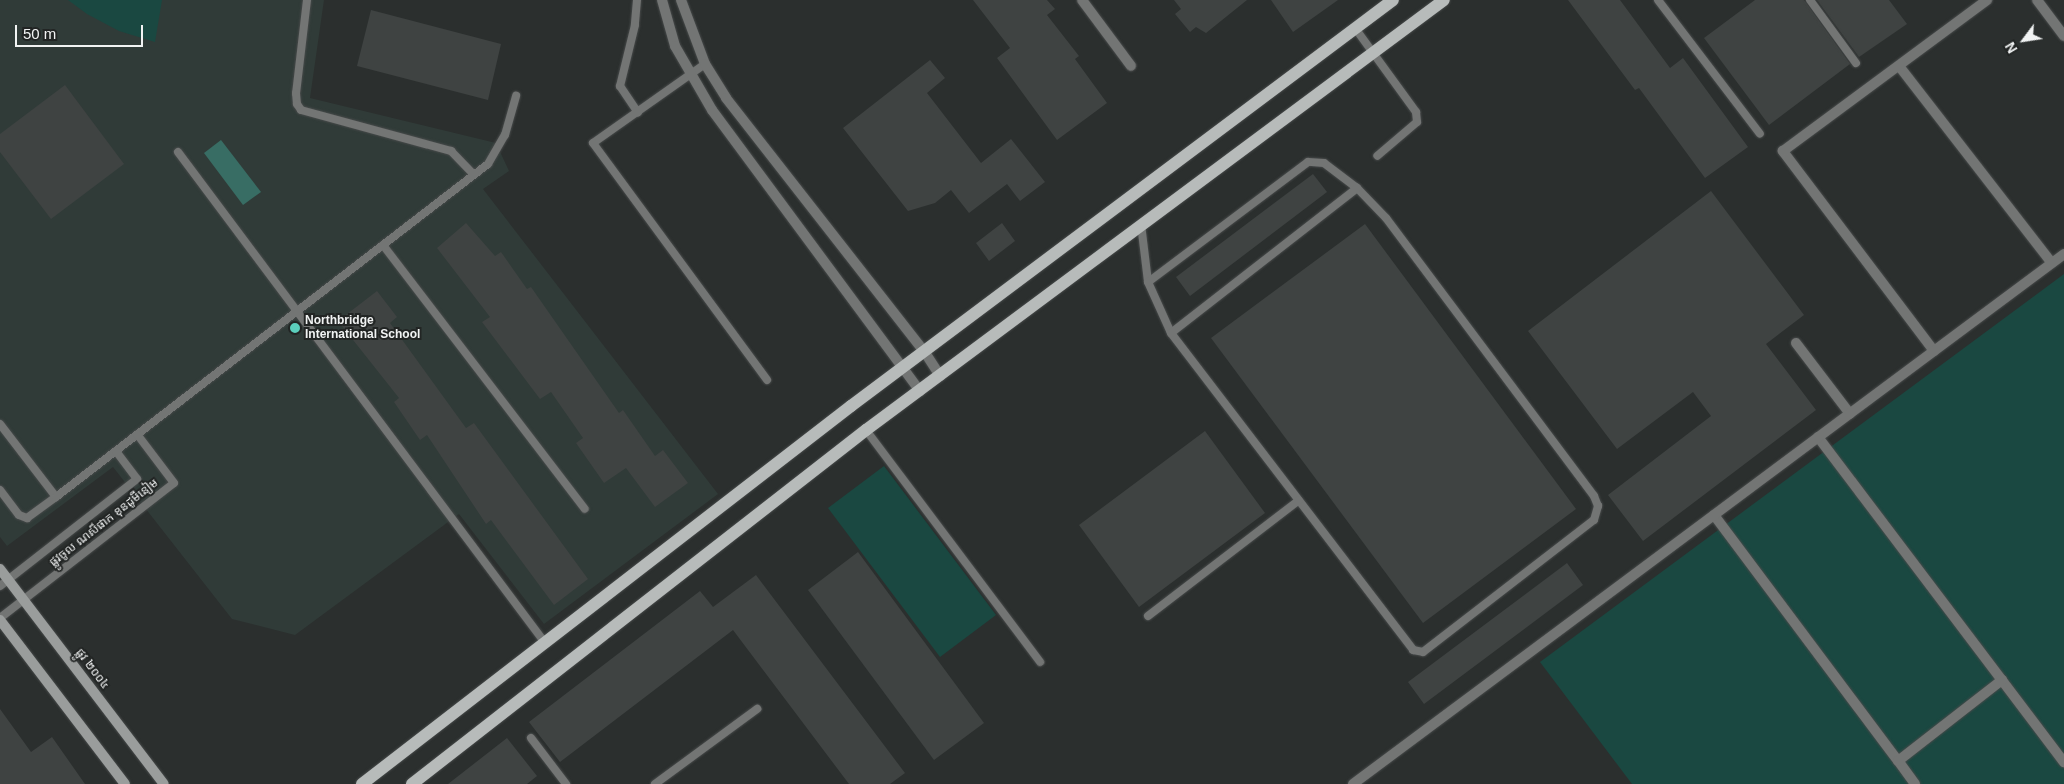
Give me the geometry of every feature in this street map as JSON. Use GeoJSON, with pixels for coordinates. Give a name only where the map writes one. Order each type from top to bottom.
{"type":"FeatureCollection","features":[{"type":"Feature","properties":{"kind":"main road"},"geometry":{"type":"LineString","coordinates":[[362,784],[903,366],[1392,0]]}},
{"type":"Feature","properties":{"kind":"main road"},"geometry":{"type":"LineString","coordinates":[[412,784],[866,430],[1141,223],[1444,0]]}},
{"type":"Feature","properties":{"kind":"main road","name":"ផ្លូវ ២០០៤"},"geometry":{"type":"LineString","coordinates":[[0,569],[4,583],[24,600],[164,784]]}},
{"type":"Feature","properties":{"kind":"main road"},"geometry":{"type":"LineString","coordinates":[[0,619],[125,784]]}},
{"type":"Feature","properties":{"kind":"street"},"geometry":{"type":"LineString","coordinates":[[662,0],[675,46],[690,76],[712,110],[920,391]]}},
{"type":"Feature","properties":{"kind":"street"},"geometry":{"type":"LineString","coordinates":[[681,0],[705,64],[726,98],[924,351],[940,376]]}},
{"type":"Feature","properties":{"kind":"street"},"geometry":{"type":"LineString","coordinates":[[1082,0],[1131,66]]}},
{"type":"Feature","properties":{"kind":"street"},"geometry":{"type":"LineString","coordinates":[[1934,351],[1783,151],[1987,0]]}},
{"type":"Feature","properties":{"kind":"street"},"geometry":{"type":"LineString","coordinates":[[2038,0],[2064,36]]}},
{"type":"Feature","properties":{"kind":"street"},"geometry":{"type":"LineString","coordinates":[[1899,66],[2052,263]]}},
{"type":"Feature","properties":{"kind":"street"},"geometry":{"type":"LineString","coordinates":[[1353,784],[2064,254]]}},
{"type":"Feature","properties":{"kind":"street"},"geometry":{"type":"LineString","coordinates":[[1796,343],[1850,414]]}},
{"type":"Feature","properties":{"kind":"street"},"geometry":{"type":"LineString","coordinates":[[1818,437],[2064,762]]}},
{"type":"Feature","properties":{"kind":"street"},"geometry":{"type":"LineString","coordinates":[[1714,515],[1915,784]]}},
{"type":"Feature","properties":{"kind":"street"},"geometry":{"type":"LineString","coordinates":[[1898,762],[2002,680]]}},
{"type":"Feature","properties":{"kind":"lane"},"geometry":{"type":"LineString","coordinates":[[307,0],[296,93],[301,110],[451,151],[474,175]]}},
{"type":"Feature","properties":{"kind":"lane"},"geometry":{"type":"LineString","coordinates":[[636,0],[635,25],[620,86],[638,113]]}},
{"type":"Feature","properties":{"kind":"lane"},"geometry":{"type":"LineString","coordinates":[[1658,0],[1760,134]]}},
{"type":"Feature","properties":{"kind":"lane"},"geometry":{"type":"LineString","coordinates":[[1810,0],[1856,63]]}},
{"type":"Feature","properties":{"kind":"lane"},"geometry":{"type":"LineString","coordinates":[[1355,28],[1416,112],[1417,122],[1377,156]]}},
{"type":"Feature","properties":{"kind":"lane"},"geometry":{"type":"LineString","coordinates":[[705,64],[593,143],[767,380]]}},
{"type":"Feature","properties":{"kind":"lane"},"geometry":{"type":"LineString","coordinates":[[0,490],[19,515],[27,518],[56,497],[488,164],[505,135],[516,96]]}},
{"type":"Feature","properties":{"kind":"lane"},"geometry":{"type":"LineString","coordinates":[[178,152],[545,643]]}},
{"type":"Feature","properties":{"kind":"lane"},"geometry":{"type":"LineString","coordinates":[[1141,223],[1143,261],[1148,282],[1171,333],[1413,650],[1418,653],[1594,520],[1598,512],[1594,496],[1386,218],[1357,188],[1330,166],[1308,162],[1148,282]]}},
{"type":"Feature","properties":{"kind":"lane"},"geometry":{"type":"LineString","coordinates":[[1171,333],[1357,188]]}},
{"type":"Feature","properties":{"kind":"lane"},"geometry":{"type":"LineString","coordinates":[[382,246],[585,509]]}},
{"type":"Feature","properties":{"kind":"lane"},"geometry":{"type":"LineString","coordinates":[[0,424],[56,497]]}},
{"type":"Feature","properties":{"kind":"lane"},"geometry":{"type":"LineString","coordinates":[[866,430],[1040,662]]}},
{"type":"Feature","properties":{"kind":"lane","name":"ផ្លូវចូល ណស៏ផាក ខុនដូមីនៀម"},"geometry":{"type":"LineString","coordinates":[[24,600],[174,483],[137,434]]}},
{"type":"Feature","properties":{"kind":"lane"},"geometry":{"type":"LineString","coordinates":[[4,583],[137,478],[116,451]]}},
{"type":"Feature","properties":{"kind":"lane"},"geometry":{"type":"LineString","coordinates":[[1148,616],[1299,500]]}},
{"type":"Feature","properties":{"kind":"lane"},"geometry":{"type":"LineString","coordinates":[[0,619],[24,600]]}},
{"type":"Feature","properties":{"kind":"lane"},"geometry":{"type":"LineString","coordinates":[[655,784],[757,709]]}},
{"type":"Feature","properties":{"kind":"lane"},"geometry":{"type":"LineString","coordinates":[[531,738],[566,784]]}},
{"type":"Feature","properties":{"kind":"shaded area","name":"Northbridge International School"},"geometry":{"type":"Polygon","coordinates":[[[0,0],[324,0],[310,98],[496,143],[509,171],[483,189],[718,494],[544,624],[459,514],[295,635],[232,619],[113,467],[7,546],[0,537],[0,0]]]}},
{"type":"Feature","properties":{"kind":"shaded area"},"geometry":{"type":"Polygon","coordinates":[[[68,0],[162,0],[155,42],[119,31],[87,14],[68,0]]]}},
{"type":"Feature","properties":{"kind":"shaded area"},"geometry":{"type":"Polygon","coordinates":[[[221,140],[261,192],[243,205],[204,153],[221,140]]]}},
{"type":"Feature","properties":{"kind":"shaded area"},"geometry":{"type":"Polygon","coordinates":[[[2064,274],[2064,784],[1632,784],[1540,662],[2064,274]]]}},
{"type":"Feature","properties":{"kind":"shaded area"},"geometry":{"type":"Polygon","coordinates":[[[884,466],[996,615],[940,657],[828,508],[884,466]]]}},
{"type":"Feature","properties":{"kind":"building"},"geometry":{"type":"Polygon","coordinates":[[[973,0],[1047,0],[1055,9],[1047,15],[1079,56],[1075,59],[1107,103],[1057,140],[997,58],[1010,48],[973,0]]]}},
{"type":"Feature","properties":{"kind":"building"},"geometry":{"type":"Polygon","coordinates":[[[1174,0],[1247,0],[1206,33],[1196,27],[1190,32],[1175,14],[1181,9],[1174,0]]]}},
{"type":"Feature","properties":{"kind":"building"},"geometry":{"type":"Polygon","coordinates":[[[1271,0],[1338,0],[1293,32],[1271,0]]]}},
{"type":"Feature","properties":{"kind":"building"},"geometry":{"type":"Polygon","coordinates":[[[1568,0],[1620,0],[1670,68],[1683,58],[1748,147],[1705,178],[1639,88],[1635,90],[1568,0]]]}},
{"type":"Feature","properties":{"kind":"building"},"geometry":{"type":"Polygon","coordinates":[[[1755,0],[1804,0],[1850,64],[1769,125],[1704,38],[1755,0]]]}},
{"type":"Feature","properties":{"kind":"building"},"geometry":{"type":"Polygon","coordinates":[[[1817,0],[1889,0],[1907,24],[1859,57],[1817,0]]]}},
{"type":"Feature","properties":{"kind":"building"},"geometry":{"type":"Polygon","coordinates":[[[371,10],[501,44],[488,100],[357,66],[371,10]]]}},
{"type":"Feature","properties":{"kind":"building"},"geometry":{"type":"Polygon","coordinates":[[[930,60],[945,78],[927,93],[981,163],[1011,139],[1045,182],[1020,201],[1007,184],[969,213],[951,190],[935,203],[908,211],[843,128],[930,60]]]}},
{"type":"Feature","properties":{"kind":"building"},"geometry":{"type":"Polygon","coordinates":[[[65,85],[124,164],[51,219],[0,152],[0,134],[65,85]]]}},
{"type":"Feature","properties":{"kind":"building"},"geometry":{"type":"Polygon","coordinates":[[[1313,174],[1327,192],[1190,296],[1176,277],[1313,174]]]}},
{"type":"Feature","properties":{"kind":"building"},"geometry":{"type":"Polygon","coordinates":[[[1711,191],[1804,315],[1766,344],[1816,410],[1643,541],[1608,495],[1711,416],[1693,392],[1617,449],[1528,331],[1711,191]]]}},
{"type":"Feature","properties":{"kind":"building"},"geometry":{"type":"Polygon","coordinates":[[[466,223],[495,256],[501,252],[527,289],[531,287],[619,413],[623,410],[655,456],[663,450],[688,483],[655,507],[626,468],[604,483],[576,443],[583,438],[551,392],[540,399],[482,322],[490,317],[437,248],[466,223]]]}},
{"type":"Feature","properties":{"kind":"building"},"geometry":{"type":"Polygon","coordinates":[[[1002,223],[1015,241],[989,261],[976,243],[1002,223]]]}},
{"type":"Feature","properties":{"kind":"building"},"geometry":{"type":"Polygon","coordinates":[[[1365,224],[1576,509],[1423,623],[1211,338],[1365,224]]]}},
{"type":"Feature","properties":{"kind":"building"},"geometry":{"type":"Polygon","coordinates":[[[377,291],[397,317],[390,323],[466,428],[474,423],[588,579],[554,605],[491,520],[486,524],[427,435],[420,440],[394,402],[399,398],[338,321],[377,291]]]}},
{"type":"Feature","properties":{"kind":"building"},"geometry":{"type":"Polygon","coordinates":[[[1205,431],[1265,513],[1139,607],[1079,525],[1205,431]]]}},
{"type":"Feature","properties":{"kind":"building"},"geometry":{"type":"Polygon","coordinates":[[[858,552],[984,723],[934,760],[808,590],[858,552]]]}},
{"type":"Feature","properties":{"kind":"building"},"geometry":{"type":"Polygon","coordinates":[[[1567,563],[1583,585],[1424,704],[1408,682],[1567,563]]]}},
{"type":"Feature","properties":{"kind":"building"},"geometry":{"type":"Polygon","coordinates":[[[756,575],[905,773],[890,784],[849,784],[733,630],[560,762],[529,722],[700,591],[713,607],[756,575]]]}},
{"type":"Feature","properties":{"kind":"building"},"geometry":{"type":"Polygon","coordinates":[[[0,709],[31,752],[52,737],[85,784],[0,784],[0,709]]]}},
{"type":"Feature","properties":{"kind":"building"},"geometry":{"type":"Polygon","coordinates":[[[507,738],[537,776],[527,784],[448,784],[507,738]]]}},
{"type":"Feature","properties":{"kind":"place","name":"Northbridge International School"},"geometry":{"type":"Point","coordinates":[295,328]}}]}
